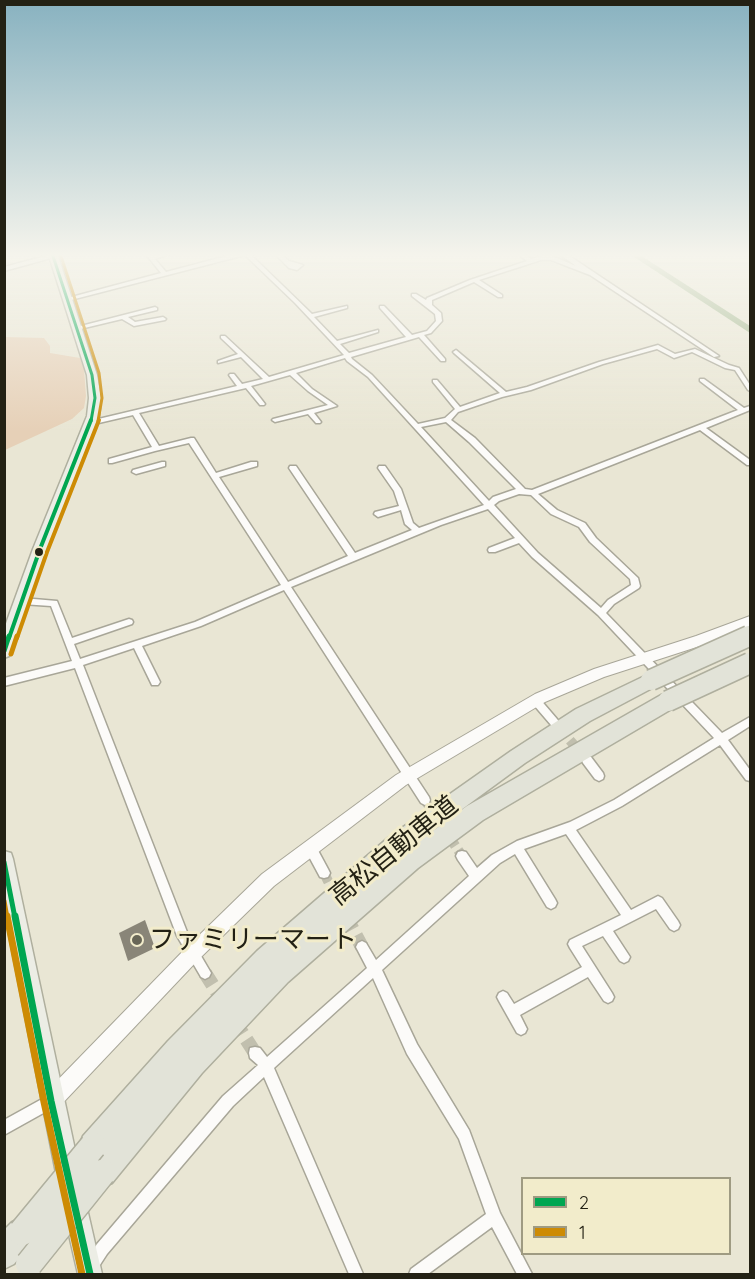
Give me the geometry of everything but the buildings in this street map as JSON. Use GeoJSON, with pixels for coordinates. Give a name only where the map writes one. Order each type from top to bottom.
{"type":"FeatureCollection","features":[{"type":"Feature","properties":{"kind":"highway","name":"高松自動車道"},"geometry":{"type":"LineString","coordinates":[[19,1256],[93,1146],[177,1050],[265,959],[397,844],[518,756],[648,670],[750,636]]}},
{"type":"Feature","properties":{"kind":"highway","name":"高松自動車道"},"geometry":{"type":"LineString","coordinates":[[19,1256],[102,1173],[193,1064],[279,973],[410,861],[476,813],[534,777],[668,700],[750,663]]}},
{"type":"Feature","properties":{"kind":"main road"},"geometry":{"type":"LineString","coordinates":[[4,652],[90,423],[95,398],[92,375],[71,313]]}},
{"type":"Feature","properties":{"kind":"main road"},"geometry":{"type":"LineString","coordinates":[[4,859],[51,1101],[88,1273]]}},
{"type":"Feature","properties":{"kind":"street"},"geometry":{"type":"LineString","coordinates":[[76,328],[140,313]]}},
{"type":"Feature","properties":{"kind":"street"},"geometry":{"type":"LineString","coordinates":[[308,313],[348,356],[349,360],[370,376],[417,426],[520,539],[601,613],[648,670],[721,740],[750,777]]}},
{"type":"Feature","properties":{"kind":"street"},"geometry":{"type":"LineString","coordinates":[[311,316],[323,313]]}},
{"type":"Feature","properties":{"kind":"street"},"geometry":{"type":"LineString","coordinates":[[387,313],[410,337]]}},
{"type":"Feature","properties":{"kind":"street"},"geometry":{"type":"LineString","coordinates":[[90,423],[268,380],[420,334],[435,327],[439,321],[438,313]]}},
{"type":"Feature","properties":{"kind":"street"},"geometry":{"type":"LineString","coordinates":[[651,313],[750,379]]}},
{"type":"Feature","properties":{"kind":"street"},"geometry":{"type":"LineString","coordinates":[[123,317],[134,324],[163,319]]}},
{"type":"Feature","properties":{"kind":"street"},"geometry":{"type":"LineString","coordinates":[[336,343],[376,331]]}},
{"type":"Feature","properties":{"kind":"street"},"geometry":{"type":"LineString","coordinates":[[420,334],[443,360]]}},
{"type":"Feature","properties":{"kind":"street"},"geometry":{"type":"LineString","coordinates":[[223,337],[268,380]]}},
{"type":"Feature","properties":{"kind":"street"},"geometry":{"type":"LineString","coordinates":[[417,426],[447,420],[459,410],[505,394],[529,389],[601,363],[658,347],[674,356],[693,351],[727,367],[737,369],[750,389]]}},
{"type":"Feature","properties":{"kind":"street"},"geometry":{"type":"LineString","coordinates":[[456,352],[505,394]]}},
{"type":"Feature","properties":{"kind":"street"},"geometry":{"type":"LineString","coordinates":[[220,362],[242,355]]}},
{"type":"Feature","properties":{"kind":"street"},"geometry":{"type":"LineString","coordinates":[[275,420],[334,406],[310,390],[292,373]]}},
{"type":"Feature","properties":{"kind":"street"},"geometry":{"type":"LineString","coordinates":[[232,375],[262,404]]}},
{"type":"Feature","properties":{"kind":"street"},"geometry":{"type":"LineString","coordinates":[[702,380],[747,409]]}},
{"type":"Feature","properties":{"kind":"street"},"geometry":{"type":"LineString","coordinates":[[435,381],[459,410]]}},
{"type":"Feature","properties":{"kind":"street"},"geometry":{"type":"LineString","coordinates":[[4,682],[36,676],[198,624],[353,557],[488,506],[496,499],[522,492],[533,492],[747,409]]}},
{"type":"Feature","properties":{"kind":"street"},"geometry":{"type":"LineString","coordinates":[[135,413],[157,449],[156,452],[164,466],[136,472]]}},
{"type":"Feature","properties":{"kind":"street"},"geometry":{"type":"LineString","coordinates":[[310,413],[318,422]]}},
{"type":"Feature","properties":{"kind":"street"},"geometry":{"type":"LineString","coordinates":[[447,420],[472,440],[522,492]]}},
{"type":"Feature","properties":{"kind":"street"},"geometry":{"type":"LineString","coordinates":[[700,427],[750,463]]}},
{"type":"Feature","properties":{"kind":"street"},"geometry":{"type":"LineString","coordinates":[[112,461],[191,440],[425,800]]}},
{"type":"Feature","properties":{"kind":"street"},"geometry":{"type":"LineString","coordinates":[[214,476],[254,464]]}},
{"type":"Feature","properties":{"kind":"street"},"geometry":{"type":"LineString","coordinates":[[293,468],[353,557]]}},
{"type":"Feature","properties":{"kind":"street"},"geometry":{"type":"LineString","coordinates":[[382,468],[398,491],[409,524],[418,531]]}},
{"type":"Feature","properties":{"kind":"street"},"geometry":{"type":"LineString","coordinates":[[533,492],[554,512],[582,525],[593,540],[634,578],[636,586],[610,602],[601,613]]}},
{"type":"Feature","properties":{"kind":"street"},"geometry":{"type":"LineString","coordinates":[[378,514],[403,507]]}},
{"type":"Feature","properties":{"kind":"street"},"geometry":{"type":"LineString","coordinates":[[492,550],[520,539]]}},
{"type":"Feature","properties":{"kind":"street"},"geometry":{"type":"LineString","coordinates":[[22,601],[54,603],[183,936],[205,973]]}},
{"type":"Feature","properties":{"kind":"street"},"geometry":{"type":"LineString","coordinates":[[4,1128],[51,1101],[192,954],[268,880],[408,776],[536,700],[599,673],[648,670],[750,621]]}},
{"type":"Feature","properties":{"kind":"street"},"geometry":{"type":"LineString","coordinates":[[69,642],[129,622]]}},
{"type":"Feature","properties":{"kind":"street"},"geometry":{"type":"LineString","coordinates":[[136,644],[156,682]]}},
{"type":"Feature","properties":{"kind":"street"},"geometry":{"type":"LineString","coordinates":[[536,700],[554,722]]}},
{"type":"Feature","properties":{"kind":"street"},"geometry":{"type":"LineString","coordinates":[[88,1273],[102,1249],[228,1101],[496,859],[568,828],[618,803],[750,721]]}},
{"type":"Feature","properties":{"kind":"street"},"geometry":{"type":"LineString","coordinates":[[587,760],[599,776]]}},
{"type":"Feature","properties":{"kind":"street"},"geometry":{"type":"LineString","coordinates":[[568,828],[629,917]]}},
{"type":"Feature","properties":{"kind":"street"},"geometry":{"type":"LineString","coordinates":[[310,847],[324,873]]}},
{"type":"Feature","properties":{"kind":"street"},"geometry":{"type":"LineString","coordinates":[[517,848],[551,903]]}},
{"type":"Feature","properties":{"kind":"street"},"geometry":{"type":"LineString","coordinates":[[462,856],[477,877]]}},
{"type":"Feature","properties":{"kind":"street"},"geometry":{"type":"LineString","coordinates":[[608,997],[574,945],[658,902],[674,925]]}},
{"type":"Feature","properties":{"kind":"street"},"geometry":{"type":"LineString","coordinates":[[605,929],[624,957]]}},
{"type":"Feature","properties":{"kind":"street"},"geometry":{"type":"LineString","coordinates":[[362,947],[412,1049],[464,1135],[494,1217],[525,1275]]}},
{"type":"Feature","properties":{"kind":"street"},"geometry":{"type":"LineString","coordinates":[[512,1012],[590,969]]}},
{"type":"Feature","properties":{"kind":"street"},"geometry":{"type":"LineString","coordinates":[[503,997],[521,1029]]}},
{"type":"Feature","properties":{"kind":"street"},"geometry":{"type":"LineString","coordinates":[[255,1053],[266,1065],[356,1275]]}},
{"type":"Feature","properties":{"kind":"street"},"geometry":{"type":"LineString","coordinates":[[416,1275],[494,1217]]}},
{"type":"Feature","properties":{"kind":"shaded area"},"geometry":{"type":"Polygon","coordinates":[[[719,313],[729,313],[750,326],[750,333],[719,313]]]}},
{"type":"Feature","properties":{"kind":"shaded area"},"geometry":{"type":"Polygon","coordinates":[[[5,337],[44,338],[50,346],[50,353],[80,358],[84,369],[86,396],[84,408],[72,419],[5,450],[5,337]]]}},
{"type":"Feature","properties":{"kind":"tunnel"},"geometry":{"type":"LineString","coordinates":[[560,729],[580,752]]}},
{"type":"Feature","properties":{"kind":"tunnel"},"geometry":{"type":"LineString","coordinates":[[425,800],[462,856]]}},
{"type":"Feature","properties":{"kind":"tunnel"},"geometry":{"type":"LineString","coordinates":[[324,873],[336,897]]}},
{"type":"Feature","properties":{"kind":"tunnel"},"geometry":{"type":"LineString","coordinates":[[346,917],[362,947]]}},
{"type":"Feature","properties":{"kind":"tunnel"},"geometry":{"type":"LineString","coordinates":[[205,973],[222,1000]]}},
{"type":"Feature","properties":{"kind":"tunnel"},"geometry":{"type":"LineString","coordinates":[[235,1022],[255,1053]]}},
{"type":"Feature","properties":{"kind":"transit line","name":"2"},"geometry":{"type":"LineString","coordinates":[[4,651],[40,549],[93,416],[95,398],[92,375],[72,313]]}},
{"type":"Feature","properties":{"kind":"transit line","name":"1"},"geometry":{"type":"LineString","coordinates":[[11,654],[47,552],[100,417],[102,398],[99,373],[79,313]]}},
{"type":"Feature","properties":{"kind":"transit line","name":"2"},"geometry":{"type":"LineString","coordinates":[[4,862],[51,1101],[90,1274]]}},
{"type":"Feature","properties":{"kind":"transit line","name":"1"},"geometry":{"type":"LineString","coordinates":[[4,901],[44,1102],[82,1274]]}},
{"type":"Feature","properties":{"kind":"place","name":"ファミリーマート"},"geometry":{"type":"Point","coordinates":[137,940]}}]}
